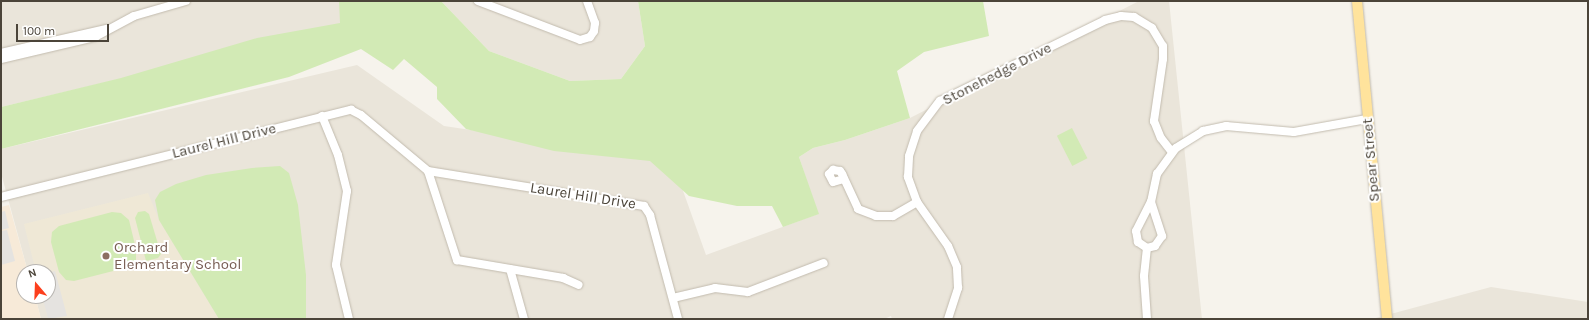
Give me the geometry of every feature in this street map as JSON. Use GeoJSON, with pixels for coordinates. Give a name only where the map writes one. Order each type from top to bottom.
{"type":"FeatureCollection","features":[{"type":"Feature","properties":{"kind":"main road","name":"Spear Street"},"geometry":{"type":"LineString","coordinates":[[1357,1],[1387,319]]}},
{"type":"Feature","properties":{"kind":"street"},"geometry":{"type":"LineString","coordinates":[[1,53],[107,28],[134,16],[186,1]]}},
{"type":"Feature","properties":{"kind":"street"},"geometry":{"type":"LineString","coordinates":[[478,1],[580,40],[590,37],[594,31],[595,24],[587,1]]}},
{"type":"Feature","properties":{"kind":"street","name":"Stonehedge Drive"},"geometry":{"type":"LineString","coordinates":[[948,319],[958,288],[957,267],[948,246],[918,202],[908,177],[909,156],[917,131],[940,101],[1113,17],[1130,16],[1142,20],[1152,28],[1160,38],[1163,59],[1154,121],[1161,138],[1172,152]]}},
{"type":"Feature","properties":{"kind":"street"},"geometry":{"type":"LineString","coordinates":[[1,59],[95,37],[107,28]]}},
{"type":"Feature","properties":{"kind":"street","name":"Laurel Hill Drive"},"geometry":{"type":"LineString","coordinates":[[1,197],[322,116],[355,111],[428,171],[642,204],[650,215],[678,319]]}},
{"type":"Feature","properties":{"kind":"street"},"geometry":{"type":"LineString","coordinates":[[322,116],[338,155],[347,190],[336,265],[349,319]]}},
{"type":"Feature","properties":{"kind":"street"},"geometry":{"type":"LineString","coordinates":[[1147,248],[1138,242],[1135,234],[1151,202],[1157,174],[1172,152],[1193,136],[1217,127],[1294,132],[1367,119]]}},
{"type":"Feature","properties":{"kind":"street"},"geometry":{"type":"LineString","coordinates":[[428,171],[457,260],[563,278],[579,285]]}},
{"type":"Feature","properties":{"kind":"street"},"geometry":{"type":"LineString","coordinates":[[844,179],[858,209],[876,216],[895,215],[918,202]]}},
{"type":"Feature","properties":{"kind":"street"},"geometry":{"type":"LineString","coordinates":[[1147,248],[1158,244],[1162,236],[1151,202]]}},
{"type":"Feature","properties":{"kind":"street"},"geometry":{"type":"LineString","coordinates":[[1147,248],[1144,276],[1147,319]]}},
{"type":"Feature","properties":{"kind":"street"},"geometry":{"type":"LineString","coordinates":[[673,298],[715,288],[748,292],[824,263]]}},
{"type":"Feature","properties":{"kind":"street"},"geometry":{"type":"LineString","coordinates":[[510,269],[524,319]]}},
{"type":"Feature","properties":{"kind":"shaded area"},"geometry":{"type":"Polygon","coordinates":[[[1,1],[360,1],[365,21],[1,107],[1,1]]]}},
{"type":"Feature","properties":{"kind":"shaded area"},"geometry":{"type":"Polygon","coordinates":[[[441,1],[638,1],[645,46],[621,79],[570,81],[489,51],[441,1]]]}},
{"type":"Feature","properties":{"kind":"shaded area"},"geometry":{"type":"Polygon","coordinates":[[[1139,1],[1169,1],[1202,319],[892,319],[891,316],[884,319],[41,319],[37,304],[56,304],[56,264],[26,264],[1,173],[1,149],[357,65],[444,126],[672,160],[706,255],[818,214],[799,157],[813,148],[845,140],[910,118],[1139,1]]]}},
{"type":"Feature","properties":{"kind":"shaded area","name":"Orchard Elementary School"},"geometry":{"type":"Polygon","coordinates":[[[148,193],[159,220],[219,319],[48,319],[44,304],[56,304],[56,264],[34,264],[24,224],[148,193]]]}},
{"type":"Feature","properties":{"kind":"shaded area"},"geometry":{"type":"Polygon","coordinates":[[[9,205],[26,264],[16,264],[16,304],[37,304],[41,319],[1,319],[1,207],[9,205]]]}},
{"type":"Feature","properties":{"kind":"shaded area"},"geometry":{"type":"Polygon","coordinates":[[[5,211],[9,228],[1,230],[1,212],[5,211]]]}},
{"type":"Feature","properties":{"kind":"shaded area"},"geometry":{"type":"Polygon","coordinates":[[[7,230],[15,261],[1,265],[1,231],[7,230]]]}},
{"type":"Feature","properties":{"kind":"shaded area"},"geometry":{"type":"Polygon","coordinates":[[[56,275],[67,316],[48,319],[44,304],[56,304],[56,275]]]}},
{"type":"Feature","properties":{"kind":"shaded area"},"geometry":{"type":"Polygon","coordinates":[[[1491,287],[1588,302],[1588,319],[1372,319],[1491,287]]]}},
{"type":"Feature","properties":{"kind":"green space"},"geometry":{"type":"Polygon","coordinates":[[[339,1],[441,1],[489,51],[570,81],[621,79],[645,46],[638,1],[983,1],[989,36],[924,52],[897,71],[910,118],[845,140],[813,148],[799,157],[819,214],[783,227],[772,206],[737,206],[689,196],[650,161],[554,151],[466,129],[437,99],[437,87],[404,59],[393,70],[361,49],[289,77],[1,149],[1,107],[121,78],[257,38],[340,23],[339,1]]]}},
{"type":"Feature","properties":{"kind":"green space"},"geometry":{"type":"Polygon","coordinates":[[[1072,128],[1087,158],[1072,166],[1057,136],[1072,128]]]}},
{"type":"Feature","properties":{"kind":"green space"},"geometry":{"type":"Polygon","coordinates":[[[280,166],[289,173],[298,205],[306,275],[306,319],[219,319],[159,220],[155,200],[160,192],[176,184],[206,175],[252,168],[280,166]]]}},
{"type":"Feature","properties":{"kind":"green space"},"geometry":{"type":"Polygon","coordinates":[[[145,211],[149,214],[161,254],[158,258],[146,261],[135,218],[138,212],[145,211]]]}},
{"type":"Feature","properties":{"kind":"green space"},"geometry":{"type":"Polygon","coordinates":[[[112,212],[121,213],[129,220],[136,249],[136,261],[129,267],[74,281],[66,280],[59,272],[51,242],[52,232],[59,226],[112,212]]]}},
{"type":"Feature","properties":{"kind":"place","name":"Orchard Elementary School"},"geometry":{"type":"Point","coordinates":[106,256]}}]}
